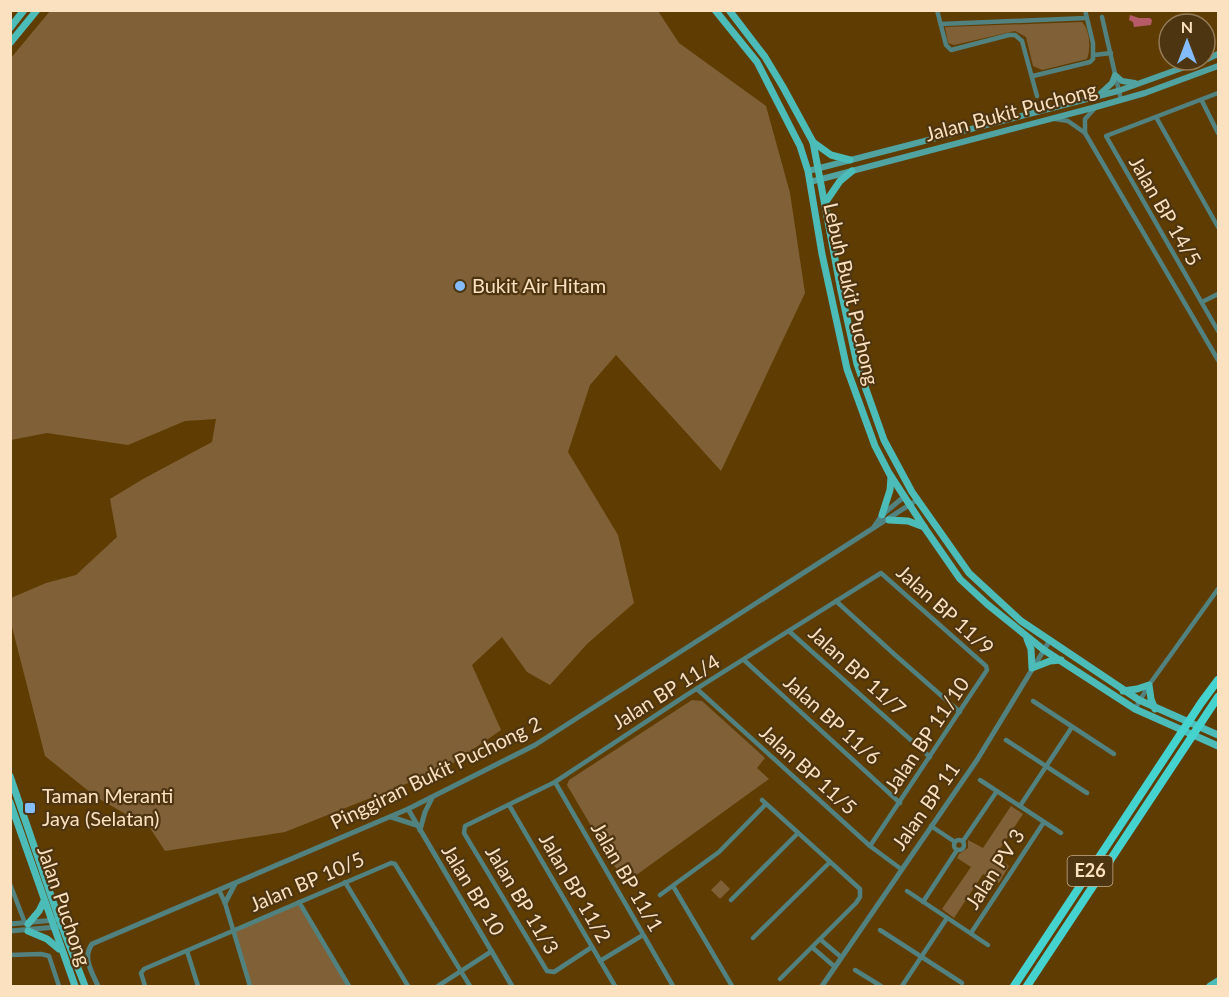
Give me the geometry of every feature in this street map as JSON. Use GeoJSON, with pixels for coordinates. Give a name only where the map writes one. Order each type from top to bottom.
{"type":"FeatureCollection","features":[{"type":"Feature","properties":{"kind":"highway","name":"E26"},"geometry":{"type":"LineString","coordinates":[[1014,987],[1218,680]]}},
{"type":"Feature","properties":{"kind":"highway","name":"E26"},"geometry":{"type":"LineString","coordinates":[[1027,987],[1218,697]]}},
{"type":"Feature","properties":{"kind":"main road"},"geometry":{"type":"LineString","coordinates":[[13,24],[24,10]]}},
{"type":"Feature","properties":{"kind":"main road"},"geometry":{"type":"LineString","coordinates":[[10,43],[37,10]]}},
{"type":"Feature","properties":{"kind":"main road"},"geometry":{"type":"LineString","coordinates":[[715,10],[757,62],[800,146],[808,171]]}},
{"type":"Feature","properties":{"kind":"main road"},"geometry":{"type":"LineString","coordinates":[[729,10],[765,57],[783,87],[813,142],[819,168]]}},
{"type":"Feature","properties":{"kind":"main road"},"geometry":{"type":"LineString","coordinates":[[757,62],[765,57]]}},
{"type":"Feature","properties":{"kind":"main road","name":"Jalan Bukit Puchong"},"geometry":{"type":"LineString","coordinates":[[810,182],[1121,100],[1218,67]]}},
{"type":"Feature","properties":{"kind":"main road","name":"Jalan Bukit Puchong"},"geometry":{"type":"LineString","coordinates":[[808,171],[1098,96],[1173,72]]}},
{"type":"Feature","properties":{"kind":"main road"},"geometry":{"type":"LineString","coordinates":[[1098,96],[1112,83],[1115,75],[1122,81],[1141,84]]}},
{"type":"Feature","properties":{"kind":"main road"},"geometry":{"type":"LineString","coordinates":[[961,131],[964,142]]}},
{"type":"Feature","properties":{"kind":"main road"},"geometry":{"type":"LineString","coordinates":[[813,142],[831,155],[850,160]]}},
{"type":"Feature","properties":{"kind":"main road","name":"Lebuh Bukit Puchong"},"geometry":{"type":"LineString","coordinates":[[819,168],[841,291],[857,364],[884,440],[917,500],[969,573],[1021,621],[1139,700],[1218,735]]}},
{"type":"Feature","properties":{"kind":"main road","name":"Lebuh Bukit Puchong"},"geometry":{"type":"LineString","coordinates":[[808,171],[822,254],[847,369],[875,446],[909,506],[960,579],[1044,650],[1135,709],[1218,746]]}},
{"type":"Feature","properties":{"kind":"main road"},"geometry":{"type":"LineString","coordinates":[[825,204],[840,181],[852,171]]}},
{"type":"Feature","properties":{"kind":"main road"},"geometry":{"type":"LineString","coordinates":[[882,515],[891,490],[891,477]]}},
{"type":"Feature","properties":{"kind":"main road"},"geometry":{"type":"LineString","coordinates":[[889,520],[908,522],[924,528]]}},
{"type":"Feature","properties":{"kind":"main road"},"geometry":{"type":"LineString","coordinates":[[1025,635],[1031,649],[1032,668],[1050,661],[1061,660]]}},
{"type":"Feature","properties":{"kind":"main road"},"geometry":{"type":"LineString","coordinates":[[1123,690],[1149,685],[1155,709]]}},
{"type":"Feature","properties":{"kind":"main road","name":"Jalan Puchong"},"geometry":{"type":"LineString","coordinates":[[10,776],[85,987]]}},
{"type":"Feature","properties":{"kind":"main road","name":"Jalan Puchong"},"geometry":{"type":"LineString","coordinates":[[10,802],[75,987]]}},
{"type":"Feature","properties":{"kind":"main road"},"geometry":{"type":"LineString","coordinates":[[44,901],[27,926],[61,951]]}},
{"type":"Feature","properties":{"kind":"main road"},"geometry":{"type":"LineString","coordinates":[[1210,987],[1218,981]]}},
{"type":"Feature","properties":{"kind":"street"},"geometry":{"type":"LineString","coordinates":[[936,10],[946,45],[951,50],[1009,36],[1018,37],[1022,41],[1038,96]]}},
{"type":"Feature","properties":{"kind":"street"},"geometry":{"type":"LineString","coordinates":[[1033,76],[1090,62],[1094,55],[1090,24],[1085,10]]}},
{"type":"Feature","properties":{"kind":"street"},"geometry":{"type":"LineString","coordinates":[[1102,17],[1121,100]]}},
{"type":"Feature","properties":{"kind":"street"},"geometry":{"type":"LineString","coordinates":[[941,24],[1086,18]]}},
{"type":"Feature","properties":{"kind":"street"},"geometry":{"type":"LineString","coordinates":[[1094,55],[1111,53]]}},
{"type":"Feature","properties":{"kind":"street"},"geometry":{"type":"LineString","coordinates":[[1218,93],[1156,117],[1218,227]]}},
{"type":"Feature","properties":{"kind":"street"},"geometry":{"type":"LineString","coordinates":[[1202,101],[1218,133]]}},
{"type":"Feature","properties":{"kind":"street"},"geometry":{"type":"LineString","coordinates":[[1085,133],[1085,119],[1096,107]]}},
{"type":"Feature","properties":{"kind":"street","name":"Jalan BP 14/5"},"geometry":{"type":"LineString","coordinates":[[1156,117],[1106,136],[1218,331]]}},
{"type":"Feature","properties":{"kind":"street"},"geometry":{"type":"LineString","coordinates":[[1053,118],[1068,121],[1085,133],[1218,360]]}},
{"type":"Feature","properties":{"kind":"street"},"geometry":{"type":"LineString","coordinates":[[1142,229],[1154,222]]}},
{"type":"Feature","properties":{"kind":"street"},"geometry":{"type":"LineString","coordinates":[[1202,302],[1218,294]]}},
{"type":"Feature","properties":{"kind":"street","name":"Pinggiran Bukit Puchong 2"},"geometry":{"type":"LineString","coordinates":[[873,528],[882,515],[912,492]]}},
{"type":"Feature","properties":{"kind":"street","name":"Pinggiran Bukit Puchong 2"},"geometry":{"type":"LineString","coordinates":[[98,987],[87,957],[92,944],[408,809],[535,745],[917,500]]}},
{"type":"Feature","properties":{"kind":"street","name":"Jalan BP 11/4"},"geometry":{"type":"LineString","coordinates":[[464,829],[465,826],[555,782],[881,573]]}},
{"type":"Feature","properties":{"kind":"street","name":"Jalan BP 11/9"},"geometry":{"type":"LineString","coordinates":[[881,573],[978,659],[987,670]]}},
{"type":"Feature","properties":{"kind":"street"},"geometry":{"type":"LineString","coordinates":[[1135,709],[1149,685],[1218,589]]}},
{"type":"Feature","properties":{"kind":"street"},"geometry":{"type":"LineString","coordinates":[[836,601],[960,712]]}},
{"type":"Feature","properties":{"kind":"street","name":"Jalan BP 11/7"},"geometry":{"type":"LineString","coordinates":[[790,632],[930,757]]}},
{"type":"Feature","properties":{"kind":"street","name":"Jalan BP 11"},"geometry":{"type":"LineString","coordinates":[[822,987],[977,760],[1050,640]]}},
{"type":"Feature","properties":{"kind":"street","name":"Jalan BP 11/6"},"geometry":{"type":"LineString","coordinates":[[744,660],[900,802]]}},
{"type":"Feature","properties":{"kind":"street","name":"Jalan BP 11/10"},"geometry":{"type":"LineString","coordinates":[[870,846],[987,670]]}},
{"type":"Feature","properties":{"kind":"street","name":"Jalan BP 11/5"},"geometry":{"type":"LineString","coordinates":[[697,689],[870,846],[901,869]]}},
{"type":"Feature","properties":{"kind":"street"},"geometry":{"type":"LineString","coordinates":[[1033,701],[1114,754]]}},
{"type":"Feature","properties":{"kind":"street"},"geometry":{"type":"LineString","coordinates":[[1020,806],[1072,727]]}},
{"type":"Feature","properties":{"kind":"street"},"geometry":{"type":"LineString","coordinates":[[1006,740],[1087,793]]}},
{"type":"Feature","properties":{"kind":"street"},"geometry":{"type":"LineString","coordinates":[[980,780],[1061,833]]}},
{"type":"Feature","properties":{"kind":"street","name":"Jalan BP 11/1"},"geometry":{"type":"LineString","coordinates":[[555,782],[673,987]]}},
{"type":"Feature","properties":{"kind":"street"},"geometry":{"type":"LineString","coordinates":[[922,902],[957,850],[963,849],[963,842],[996,790]]}},
{"type":"Feature","properties":{"kind":"street"},"geometry":{"type":"LineString","coordinates":[[390,817],[419,828],[432,797]]}},
{"type":"Feature","properties":{"kind":"street"},"geometry":{"type":"LineString","coordinates":[[660,895],[719,852],[764,802],[860,889],[860,897],[856,903],[780,979]]}},
{"type":"Feature","properties":{"kind":"street","name":"Jalan BP 11/2"},"geometry":{"type":"LineString","coordinates":[[510,805],[615,987]]}},
{"type":"Feature","properties":{"kind":"street","name":"Jalan BP 10"},"geometry":{"type":"LineString","coordinates":[[408,809],[512,987]]}},
{"type":"Feature","properties":{"kind":"street","name":"Jalan PV 3"},"geometry":{"type":"LineString","coordinates":[[971,933],[1044,822]]}},
{"type":"Feature","properties":{"kind":"street"},"geometry":{"type":"LineString","coordinates":[[931,826],[955,842]]}},
{"type":"Feature","properties":{"kind":"street","name":"Jalan BP 11/3"},"geometry":{"type":"LineString","coordinates":[[464,829],[547,971],[554,972],[592,947]]}},
{"type":"Feature","properties":{"kind":"street"},"geometry":{"type":"LineString","coordinates":[[731,900],[798,833]]}},
{"type":"Feature","properties":{"kind":"street"},"geometry":{"type":"LineString","coordinates":[[955,842],[960,840],[963,842]]}},
{"type":"Feature","properties":{"kind":"street"},"geometry":{"type":"LineString","coordinates":[[955,842],[954,846],[957,850]]}},
{"type":"Feature","properties":{"kind":"street"},"geometry":{"type":"LineString","coordinates":[[753,938],[830,862]]}},
{"type":"Feature","properties":{"kind":"street","name":"Jalan BP 10/5"},"geometry":{"type":"LineString","coordinates":[[144,987],[141,970],[393,863],[461,972]]}},
{"type":"Feature","properties":{"kind":"street"},"geometry":{"type":"LineString","coordinates":[[225,903],[236,882]]}},
{"type":"Feature","properties":{"kind":"street"},"geometry":{"type":"LineString","coordinates":[[345,882],[408,987]]}},
{"type":"Feature","properties":{"kind":"street"},"geometry":{"type":"LineString","coordinates":[[10,884],[27,926]]}},
{"type":"Feature","properties":{"kind":"street"},"geometry":{"type":"LineString","coordinates":[[673,886],[732,987]]}},
{"type":"Feature","properties":{"kind":"street"},"geometry":{"type":"LineString","coordinates":[[219,890],[250,987]]}},
{"type":"Feature","properties":{"kind":"street"},"geometry":{"type":"LineString","coordinates":[[907,891],[988,945]]}},
{"type":"Feature","properties":{"kind":"street"},"geometry":{"type":"LineString","coordinates":[[299,902],[349,987]]}},
{"type":"Feature","properties":{"kind":"street"},"geometry":{"type":"LineString","coordinates":[[902,987],[947,918]]}},
{"type":"Feature","properties":{"kind":"street"},"geometry":{"type":"LineString","coordinates":[[10,924],[27,926],[52,925],[61,922]]}},
{"type":"Feature","properties":{"kind":"street"},"geometry":{"type":"LineString","coordinates":[[10,932],[27,926]]}},
{"type":"Feature","properties":{"kind":"street"},"geometry":{"type":"LineString","coordinates":[[880,930],[962,983]]}},
{"type":"Feature","properties":{"kind":"street"},"geometry":{"type":"LineString","coordinates":[[600,961],[644,935]]}},
{"type":"Feature","properties":{"kind":"street"},"geometry":{"type":"LineString","coordinates":[[820,940],[841,957]]}},
{"type":"Feature","properties":{"kind":"street"},"geometry":{"type":"LineString","coordinates":[[813,948],[835,967]]}},
{"type":"Feature","properties":{"kind":"street"},"geometry":{"type":"LineString","coordinates":[[187,951],[198,987]]}},
{"type":"Feature","properties":{"kind":"street"},"geometry":{"type":"LineString","coordinates":[[438,987],[492,951]]}},
{"type":"Feature","properties":{"kind":"street"},"geometry":{"type":"LineString","coordinates":[[10,955],[49,956],[59,987]]}},
{"type":"Feature","properties":{"kind":"street"},"geometry":{"type":"LineString","coordinates":[[855,970],[881,987]]}},
{"type":"Feature","properties":{"kind":"street"},"geometry":{"type":"LineString","coordinates":[[461,972],[470,987]]}},
{"type":"Feature","properties":{"kind":"shaded area"},"geometry":{"type":"Polygon","coordinates":[[[50,11],[658,11],[679,43],[766,106],[790,193],[805,293],[721,471],[616,355],[590,385],[568,452],[618,535],[634,603],[587,644],[550,685],[527,672],[502,637],[472,665],[501,730],[446,768],[285,832],[165,851],[150,828],[96,797],[45,756],[11,623],[11,598],[46,583],[76,575],[117,537],[110,499],[212,442],[216,419],[185,421],[128,445],[47,433],[11,440],[11,58],[50,11]]]}},
{"type":"Feature","properties":{"kind":"shaded area"},"geometry":{"type":"Polygon","coordinates":[[[1130,15],[1150,18],[1151,25],[1134,27],[1133,22],[1129,20],[1130,15]]]}},
{"type":"Feature","properties":{"kind":"shaded area"},"geometry":{"type":"Polygon","coordinates":[[[1082,22],[1089,39],[1087,59],[1042,70],[1033,66],[1026,37],[1015,31],[954,45],[948,43],[945,27],[1082,22]]]}},
{"type":"Feature","properties":{"kind":"shaded area"},"geometry":{"type":"Polygon","coordinates":[[[692,700],[702,701],[765,758],[757,768],[769,779],[635,876],[628,863],[617,870],[567,785],[569,780],[692,700]]]}},
{"type":"Feature","properties":{"kind":"shaded area"},"geometry":{"type":"Polygon","coordinates":[[[1011,806],[1023,814],[995,856],[1009,866],[999,883],[983,874],[954,918],[942,909],[971,867],[957,858],[959,854],[968,848],[968,840],[983,848],[1011,806]]]}},
{"type":"Feature","properties":{"kind":"shaded area"},"geometry":{"type":"Polygon","coordinates":[[[721,880],[730,889],[720,899],[711,890],[721,880]]]}},
{"type":"Feature","properties":{"kind":"shaded area"},"geometry":{"type":"Polygon","coordinates":[[[299,902],[349,986],[250,986],[233,930],[299,902]]]}},
{"type":"Feature","properties":{"kind":"place","name":"Bukit Air Hitam"},"geometry":{"type":"Point","coordinates":[460,286]}},
{"type":"Feature","properties":{"kind":"place","name":"Taman Meranti Jaya (Selatan)"},"geometry":{"type":"Point","coordinates":[30,808]}}]}
